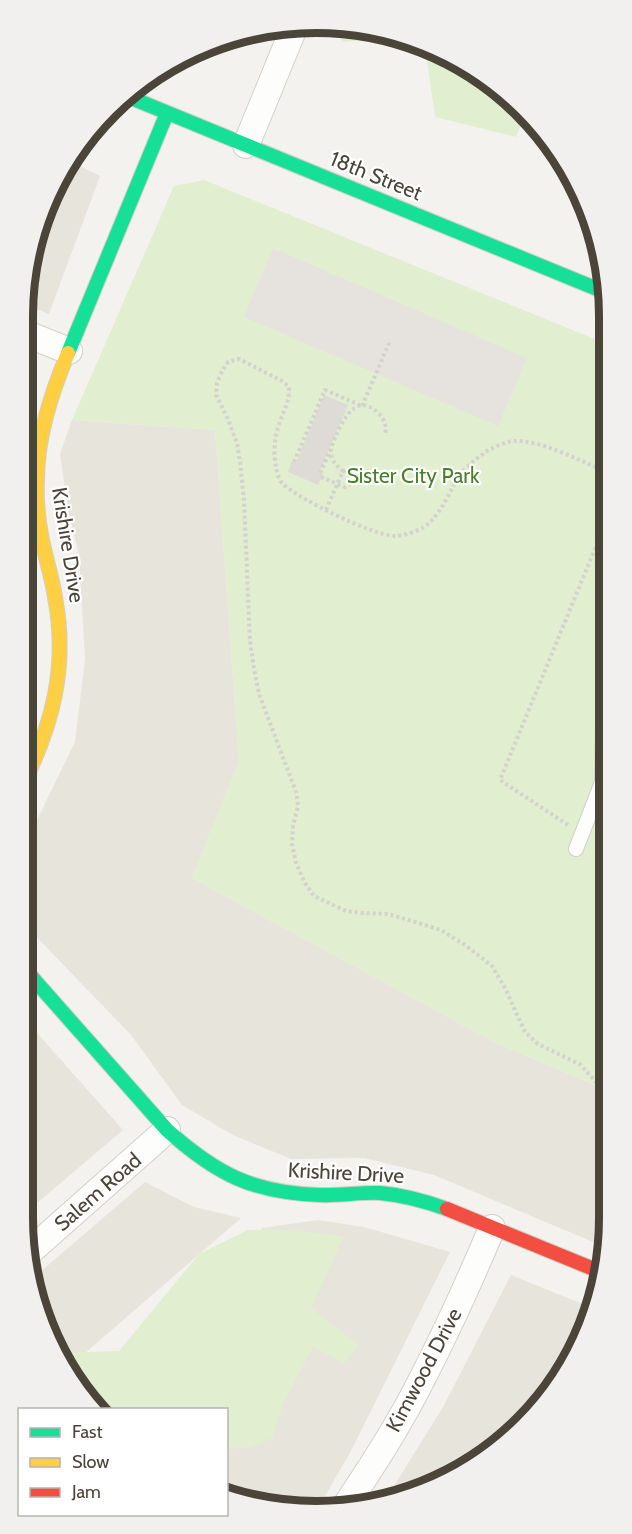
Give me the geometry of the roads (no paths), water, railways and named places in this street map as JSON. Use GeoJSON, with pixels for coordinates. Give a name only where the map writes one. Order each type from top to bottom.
{"type":"FeatureCollection","features":[{"type":"Feature","properties":{"kind":"street"},"geometry":{"type":"LineString","coordinates":[[246,145],[291,34]]}},
{"type":"Feature","properties":{"kind":"street","name":"18th Street"},"geometry":{"type":"LineString","coordinates":[[134,99],[598,289]]}},
{"type":"Feature","properties":{"kind":"street","name":"Krishire Drive"},"geometry":{"type":"LineString","coordinates":[[33,766],[48,727],[57,689],[60,646],[57,608],[41,535],[37,485],[38,457],[44,420],[57,380],[166,112]]}},
{"type":"Feature","properties":{"kind":"street"},"geometry":{"type":"LineString","coordinates":[[33,336],[69,351]]}},
{"type":"Feature","properties":{"kind":"street","name":"Krishire Drive"},"geometry":{"type":"LineString","coordinates":[[33,978],[167,1130],[189,1150],[217,1169],[246,1183],[281,1192],[321,1196],[378,1193],[412,1198],[444,1208],[595,1269]]}},
{"type":"Feature","properties":{"kind":"street","name":"Salem Road"},"geometry":{"type":"LineString","coordinates":[[35,1247],[167,1130]]}},
{"type":"Feature","properties":{"kind":"street","name":"Kimwood Drive"},"geometry":{"type":"LineString","coordinates":[[350,1499],[379,1456],[420,1383],[456,1311],[492,1228]]}},
{"type":"Feature","properties":{"kind":"lane"},"geometry":{"type":"LineString","coordinates":[[576,849],[599,790]]}},
{"type":"Feature","properties":{"kind":"park label","name":"Sister City Park"},"geometry":{"type":"Point","coordinates":[413,476]}}]}
